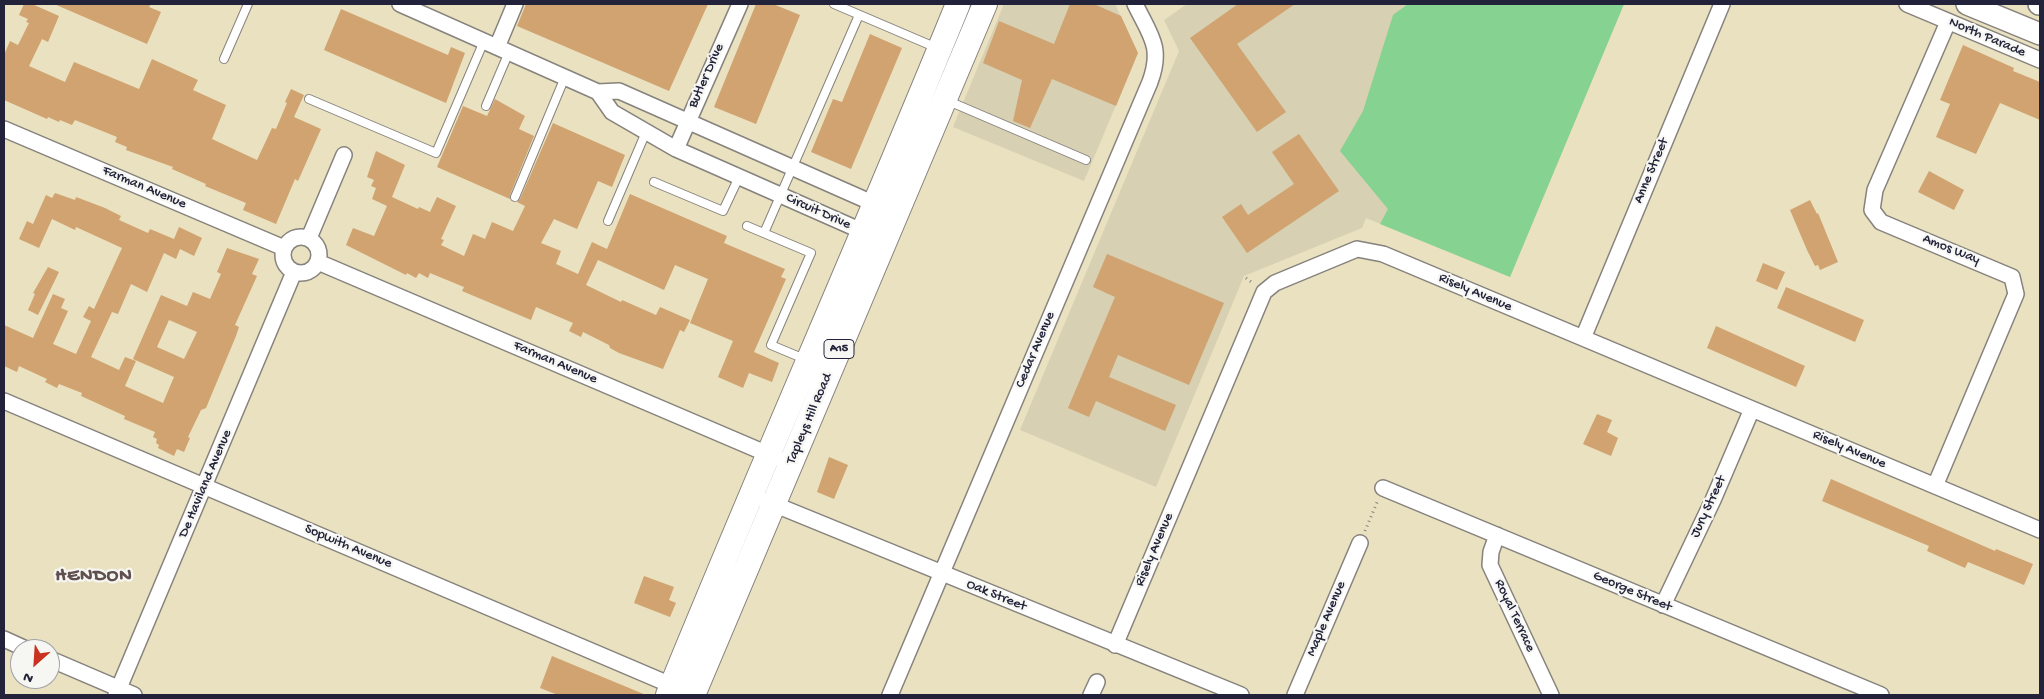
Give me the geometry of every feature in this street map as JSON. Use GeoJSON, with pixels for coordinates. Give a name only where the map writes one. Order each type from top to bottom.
{"type":"FeatureCollection","features":[{"type":"Feature","properties":{"kind":"main road","name":"Tapleys Hill Road"},"geometry":{"type":"LineString","coordinates":[[681,693],[768,454],[877,205],[958,4]]}},
{"type":"Feature","properties":{"kind":"main road","name":"Tapleys Hill Road"},"geometry":{"type":"LineString","coordinates":[[681,693],[774,504],[985,4]]}},
{"type":"Feature","properties":{"kind":"main road"},"geometry":{"type":"LineString","coordinates":[[1967,4],[2040,34]]}},
{"type":"Feature","properties":{"kind":"street"},"geometry":{"type":"LineString","coordinates":[[400,4],[598,92],[619,91],[877,205],[890,227]]}},
{"type":"Feature","properties":{"kind":"street"},"geometry":{"type":"LineString","coordinates":[[497,47],[515,4]]}},
{"type":"Feature","properties":{"kind":"street","name":"Butler Drive"},"geometry":{"type":"LineString","coordinates":[[676,149],[740,4]]}},
{"type":"Feature","properties":{"kind":"street","name":"Cedar Avenue"},"geometry":{"type":"LineString","coordinates":[[890,695],[1153,76],[1157,56],[1156,46],[1135,4]]}},
{"type":"Feature","properties":{"kind":"street","name":"Anne Street"},"geometry":{"type":"LineString","coordinates":[[1583,338],[1722,4]]}},
{"type":"Feature","properties":{"kind":"street","name":"North Parade"},"geometry":{"type":"LineString","coordinates":[[1907,4],[2040,60]]}},
{"type":"Feature","properties":{"kind":"street","name":"Amos Way"},"geometry":{"type":"LineString","coordinates":[[1935,486],[2016,294],[2012,277],[1881,222],[1872,210],[1875,190],[1948,22]]}},
{"type":"Feature","properties":{"kind":"street","name":"Circuit Drive"},"geometry":{"type":"LineString","coordinates":[[598,92],[612,112],[676,149],[864,232],[890,227]]}},
{"type":"Feature","properties":{"kind":"street","name":"Farman Avenue"},"geometry":{"type":"LineString","coordinates":[[4,129],[284,248]]}},
{"type":"Feature","properties":{"kind":"street"},"geometry":{"type":"LineString","coordinates":[[308,238],[344,155]]}},
{"type":"Feature","properties":{"kind":"street"},"geometry":{"type":"LineString","coordinates":[[296,238],[308,238],[319,251],[318,262],[307,272],[294,272],[284,262],[284,248],[296,238]]}},
{"type":"Feature","properties":{"kind":"street","name":"Risely Avenue"},"geometry":{"type":"LineString","coordinates":[[1115,645],[1255,313],[1269,286],[1357,249],[1371,250],[2040,530]]}},
{"type":"Feature","properties":{"kind":"street","name":"Farman Avenue"},"geometry":{"type":"LineString","coordinates":[[318,262],[791,464]]}},
{"type":"Feature","properties":{"kind":"street","name":"De Haviland Avenue"},"geometry":{"type":"LineString","coordinates":[[117,692],[294,272]]}},
{"type":"Feature","properties":{"kind":"street","name":"Sopwith Avenue"},"geometry":{"type":"LineString","coordinates":[[4,400],[681,693]]}},
{"type":"Feature","properties":{"kind":"street","name":"Jury Street"},"geometry":{"type":"LineString","coordinates":[[1663,605],[1714,500],[1752,409]]}},
{"type":"Feature","properties":{"kind":"street","name":"George Street"},"geometry":{"type":"LineString","coordinates":[[1383,488],[1880,695]]}},
{"type":"Feature","properties":{"kind":"street","name":"Oak Street"},"geometry":{"type":"LineString","coordinates":[[752,494],[941,574],[1241,695]]}},
{"type":"Feature","properties":{"kind":"street","name":"Royal Terrace"},"geometry":{"type":"LineString","coordinates":[[1497,535],[1491,552],[1490,564],[1551,695]]}},
{"type":"Feature","properties":{"kind":"street","name":"Maple Avenue"},"geometry":{"type":"LineString","coordinates":[[1295,695],[1360,543]]}},
{"type":"Feature","properties":{"kind":"street"},"geometry":{"type":"LineString","coordinates":[[60,664],[117,692],[134,695]]}},
{"type":"Feature","properties":{"kind":"lane"},"geometry":{"type":"LineString","coordinates":[[224,59],[248,4]]}},
{"type":"Feature","properties":{"kind":"lane"},"geometry":{"type":"LineString","coordinates":[[834,4],[940,49]]}},
{"type":"Feature","properties":{"kind":"lane"},"geometry":{"type":"LineString","coordinates":[[764,233],[859,15]]}},
{"type":"Feature","properties":{"kind":"lane"},"geometry":{"type":"LineString","coordinates":[[309,99],[436,153],[497,47]]}},
{"type":"Feature","properties":{"kind":"lane"},"geometry":{"type":"LineString","coordinates":[[486,106],[497,47]]}},
{"type":"Feature","properties":{"kind":"lane"},"geometry":{"type":"LineString","coordinates":[[515,197],[565,77]]}},
{"type":"Feature","properties":{"kind":"lane"},"geometry":{"type":"LineString","coordinates":[[945,100],[1086,160]]}},
{"type":"Feature","properties":{"kind":"lane"},"geometry":{"type":"LineString","coordinates":[[608,221],[646,132]]}},
{"type":"Feature","properties":{"kind":"lane"},"geometry":{"type":"LineString","coordinates":[[654,182],[723,211],[739,177]]}},
{"type":"Feature","properties":{"kind":"lane"},"geometry":{"type":"LineString","coordinates":[[746,226],[811,253],[771,345],[809,361]]}},
{"type":"Feature","properties":{"kind":"path"},"geometry":{"type":"LineString","coordinates":[[1360,543],[1383,488]]}},
{"type":"Feature","properties":{"kind":"shaded area"},"geometry":{"type":"Polygon","coordinates":[[[1004,4],[1115,4],[1138,53],[1084,181],[953,127],[1004,4]]]}},
{"type":"Feature","properties":{"kind":"shaded area"},"geometry":{"type":"Polygon","coordinates":[[[1187,4],[1624,4],[1510,277],[1366,218],[1362,228],[1244,276],[1156,487],[1020,430],[1179,51],[1164,20],[1187,4]]]}},
{"type":"Feature","properties":{"kind":"green space"},"geometry":{"type":"Polygon","coordinates":[[[1408,4],[1624,4],[1510,277],[1380,224],[1388,209],[1340,151],[1363,111],[1393,15],[1408,4]]]}},
{"type":"Feature","properties":{"kind":"building"},"geometry":{"type":"Polygon","coordinates":[[[24,4],[32,4],[59,16],[48,42],[42,39],[29,66],[65,82],[74,62],[139,89],[152,59],[198,80],[193,90],[226,105],[212,139],[257,160],[272,128],[276,129],[291,89],[304,95],[294,117],[321,129],[298,181],[295,179],[276,224],[243,210],[246,203],[205,186],[206,184],[172,169],[173,167],[126,150],[127,147],[115,142],[117,137],[75,120],[72,125],[48,117],[47,119],[4,100],[4,55],[10,41],[18,45],[29,23],[26,22],[28,19],[19,15],[24,4]]]}},
{"type":"Feature","properties":{"kind":"building"},"geometry":{"type":"Polygon","coordinates":[[[54,4],[151,4],[149,7],[161,12],[147,44],[54,4]]]}},
{"type":"Feature","properties":{"kind":"building"},"geometry":{"type":"Polygon","coordinates":[[[526,4],[708,4],[669,91],[517,26],[526,4]]]}},
{"type":"Feature","properties":{"kind":"building"},"geometry":{"type":"Polygon","coordinates":[[[756,4],[773,4],[800,15],[756,124],[714,107],[756,4]]]}},
{"type":"Feature","properties":{"kind":"building"},"geometry":{"type":"Polygon","coordinates":[[[1070,4],[1094,4],[1121,16],[1138,53],[1116,106],[1052,79],[1030,128],[1013,121],[1022,80],[983,63],[999,21],[1054,44],[1070,4]]]}},
{"type":"Feature","properties":{"kind":"building"},"geometry":{"type":"Polygon","coordinates":[[[1238,4],[1295,4],[1237,44],[1286,112],[1257,132],[1190,38],[1238,4]]]}},
{"type":"Feature","properties":{"kind":"building"},"geometry":{"type":"Polygon","coordinates":[[[341,9],[448,55],[451,47],[465,53],[446,103],[324,50],[341,9]]]}},
{"type":"Feature","properties":{"kind":"building"},"geometry":{"type":"Polygon","coordinates":[[[870,34],[902,48],[851,169],[811,152],[833,99],[842,102],[870,34]]]}},
{"type":"Feature","properties":{"kind":"building"},"geometry":{"type":"Polygon","coordinates":[[[1963,45],[2014,68],[2013,71],[2040,82],[2040,120],[2000,103],[1976,154],[1936,137],[1950,104],[1940,100],[1963,45]]]}},
{"type":"Feature","properties":{"kind":"building"},"geometry":{"type":"Polygon","coordinates":[[[495,99],[525,116],[519,129],[534,136],[510,199],[437,167],[463,106],[487,116],[495,99]]]}},
{"type":"Feature","properties":{"kind":"building"},"geometry":{"type":"Polygon","coordinates":[[[553,123],[625,155],[612,187],[598,181],[577,229],[554,219],[541,243],[561,251],[556,264],[578,274],[592,242],[607,249],[630,194],[727,236],[724,243],[785,269],[781,277],[786,279],[754,352],[779,363],[772,382],[749,373],[743,388],[718,377],[733,341],[690,323],[708,279],[675,265],[664,290],[598,260],[586,285],[621,302],[622,300],[656,315],[660,307],[690,320],[684,332],[680,330],[663,369],[619,353],[610,348],[609,345],[583,332],[581,337],[569,331],[573,323],[536,307],[531,320],[462,291],[464,287],[430,273],[428,278],[419,273],[416,278],[407,273],[406,275],[346,245],[353,228],[374,236],[387,206],[372,199],[376,188],[371,186],[374,180],[367,177],[376,151],[405,165],[392,197],[418,209],[419,207],[430,212],[437,197],[456,206],[441,239],[444,240],[441,245],[464,256],[473,234],[485,239],[492,222],[513,231],[525,206],[517,202],[553,123]]]}},
{"type":"Feature","properties":{"kind":"building"},"geometry":{"type":"Polygon","coordinates":[[[1299,134],[1339,191],[1247,253],[1222,217],[1241,204],[1248,215],[1294,184],[1272,152],[1299,134]]]}},
{"type":"Feature","properties":{"kind":"building"},"geometry":{"type":"Polygon","coordinates":[[[1929,171],[1964,190],[1954,210],[1918,192],[1929,171]]]}},
{"type":"Feature","properties":{"kind":"building"},"geometry":{"type":"Polygon","coordinates":[[[55,193],[75,200],[76,197],[121,216],[119,220],[148,233],[150,229],[174,239],[179,227],[202,238],[194,256],[180,249],[176,259],[164,253],[147,292],[131,284],[118,314],[112,312],[91,357],[119,370],[125,357],[136,361],[125,386],[163,403],[174,377],[133,359],[161,295],[187,306],[193,292],[210,299],[221,274],[217,272],[227,248],[259,259],[252,274],[257,276],[235,325],[239,327],[236,336],[206,408],[201,410],[188,437],[190,438],[184,452],[177,449],[174,456],[158,448],[157,439],[153,437],[155,432],[124,419],[125,416],[81,396],[82,393],[59,384],[57,388],[45,382],[47,379],[19,366],[17,372],[4,366],[4,325],[33,338],[53,294],[65,299],[61,308],[68,311],[53,344],[76,354],[91,321],[83,317],[89,306],[94,309],[122,248],[76,227],[75,230],[52,219],[39,248],[19,239],[27,221],[33,224],[46,195],[52,198],[55,193]],[[169,320],[157,347],[184,359],[197,332],[169,320]]]}},
{"type":"Feature","properties":{"kind":"building"},"geometry":{"type":"Polygon","coordinates":[[[1810,200],[1818,213],[1838,262],[1820,270],[1818,265],[1815,266],[1807,250],[1790,210],[1810,200]]]}},
{"type":"Feature","properties":{"kind":"building"},"geometry":{"type":"Polygon","coordinates":[[[1107,254],[1224,303],[1189,385],[1118,355],[1109,377],[1176,405],[1165,431],[1096,401],[1089,417],[1068,408],[1115,297],[1093,287],[1107,254]]]}},
{"type":"Feature","properties":{"kind":"building"},"geometry":{"type":"Polygon","coordinates":[[[1763,263],[1785,272],[1777,290],[1756,281],[1763,263]]]}},
{"type":"Feature","properties":{"kind":"building"},"geometry":{"type":"Polygon","coordinates":[[[48,267],[59,272],[38,315],[28,310],[35,294],[33,293],[48,267]]]}},
{"type":"Feature","properties":{"kind":"building"},"geometry":{"type":"Polygon","coordinates":[[[1786,287],[1864,320],[1855,342],[1777,308],[1786,287]]]}},
{"type":"Feature","properties":{"kind":"building"},"geometry":{"type":"Polygon","coordinates":[[[1716,326],[1805,366],[1796,387],[1707,348],[1716,326]]]}},
{"type":"Feature","properties":{"kind":"building"},"geometry":{"type":"Polygon","coordinates":[[[1597,414],[1612,420],[1607,432],[1618,438],[1611,456],[1583,444],[1597,414]]]}},
{"type":"Feature","properties":{"kind":"building"},"geometry":{"type":"Polygon","coordinates":[[[829,457],[848,465],[834,499],[817,492],[829,457]]]}},
{"type":"Feature","properties":{"kind":"building"},"geometry":{"type":"Polygon","coordinates":[[[1831,479],[1995,551],[1996,549],[2033,564],[2024,585],[1968,562],[1965,568],[1927,551],[1929,546],[1822,501],[1831,479]]]}},
{"type":"Feature","properties":{"kind":"building"},"geometry":{"type":"Polygon","coordinates":[[[644,576],[674,587],[669,600],[676,603],[670,617],[634,603],[644,576]]]}},
{"type":"Feature","properties":{"kind":"building"},"geometry":{"type":"Polygon","coordinates":[[[552,656],[646,695],[558,695],[540,688],[552,656]]]}},
{"type":"Feature","properties":{"kind":"district","name":"HENDON"},"geometry":{"type":"Point","coordinates":[94,577]}}]}
